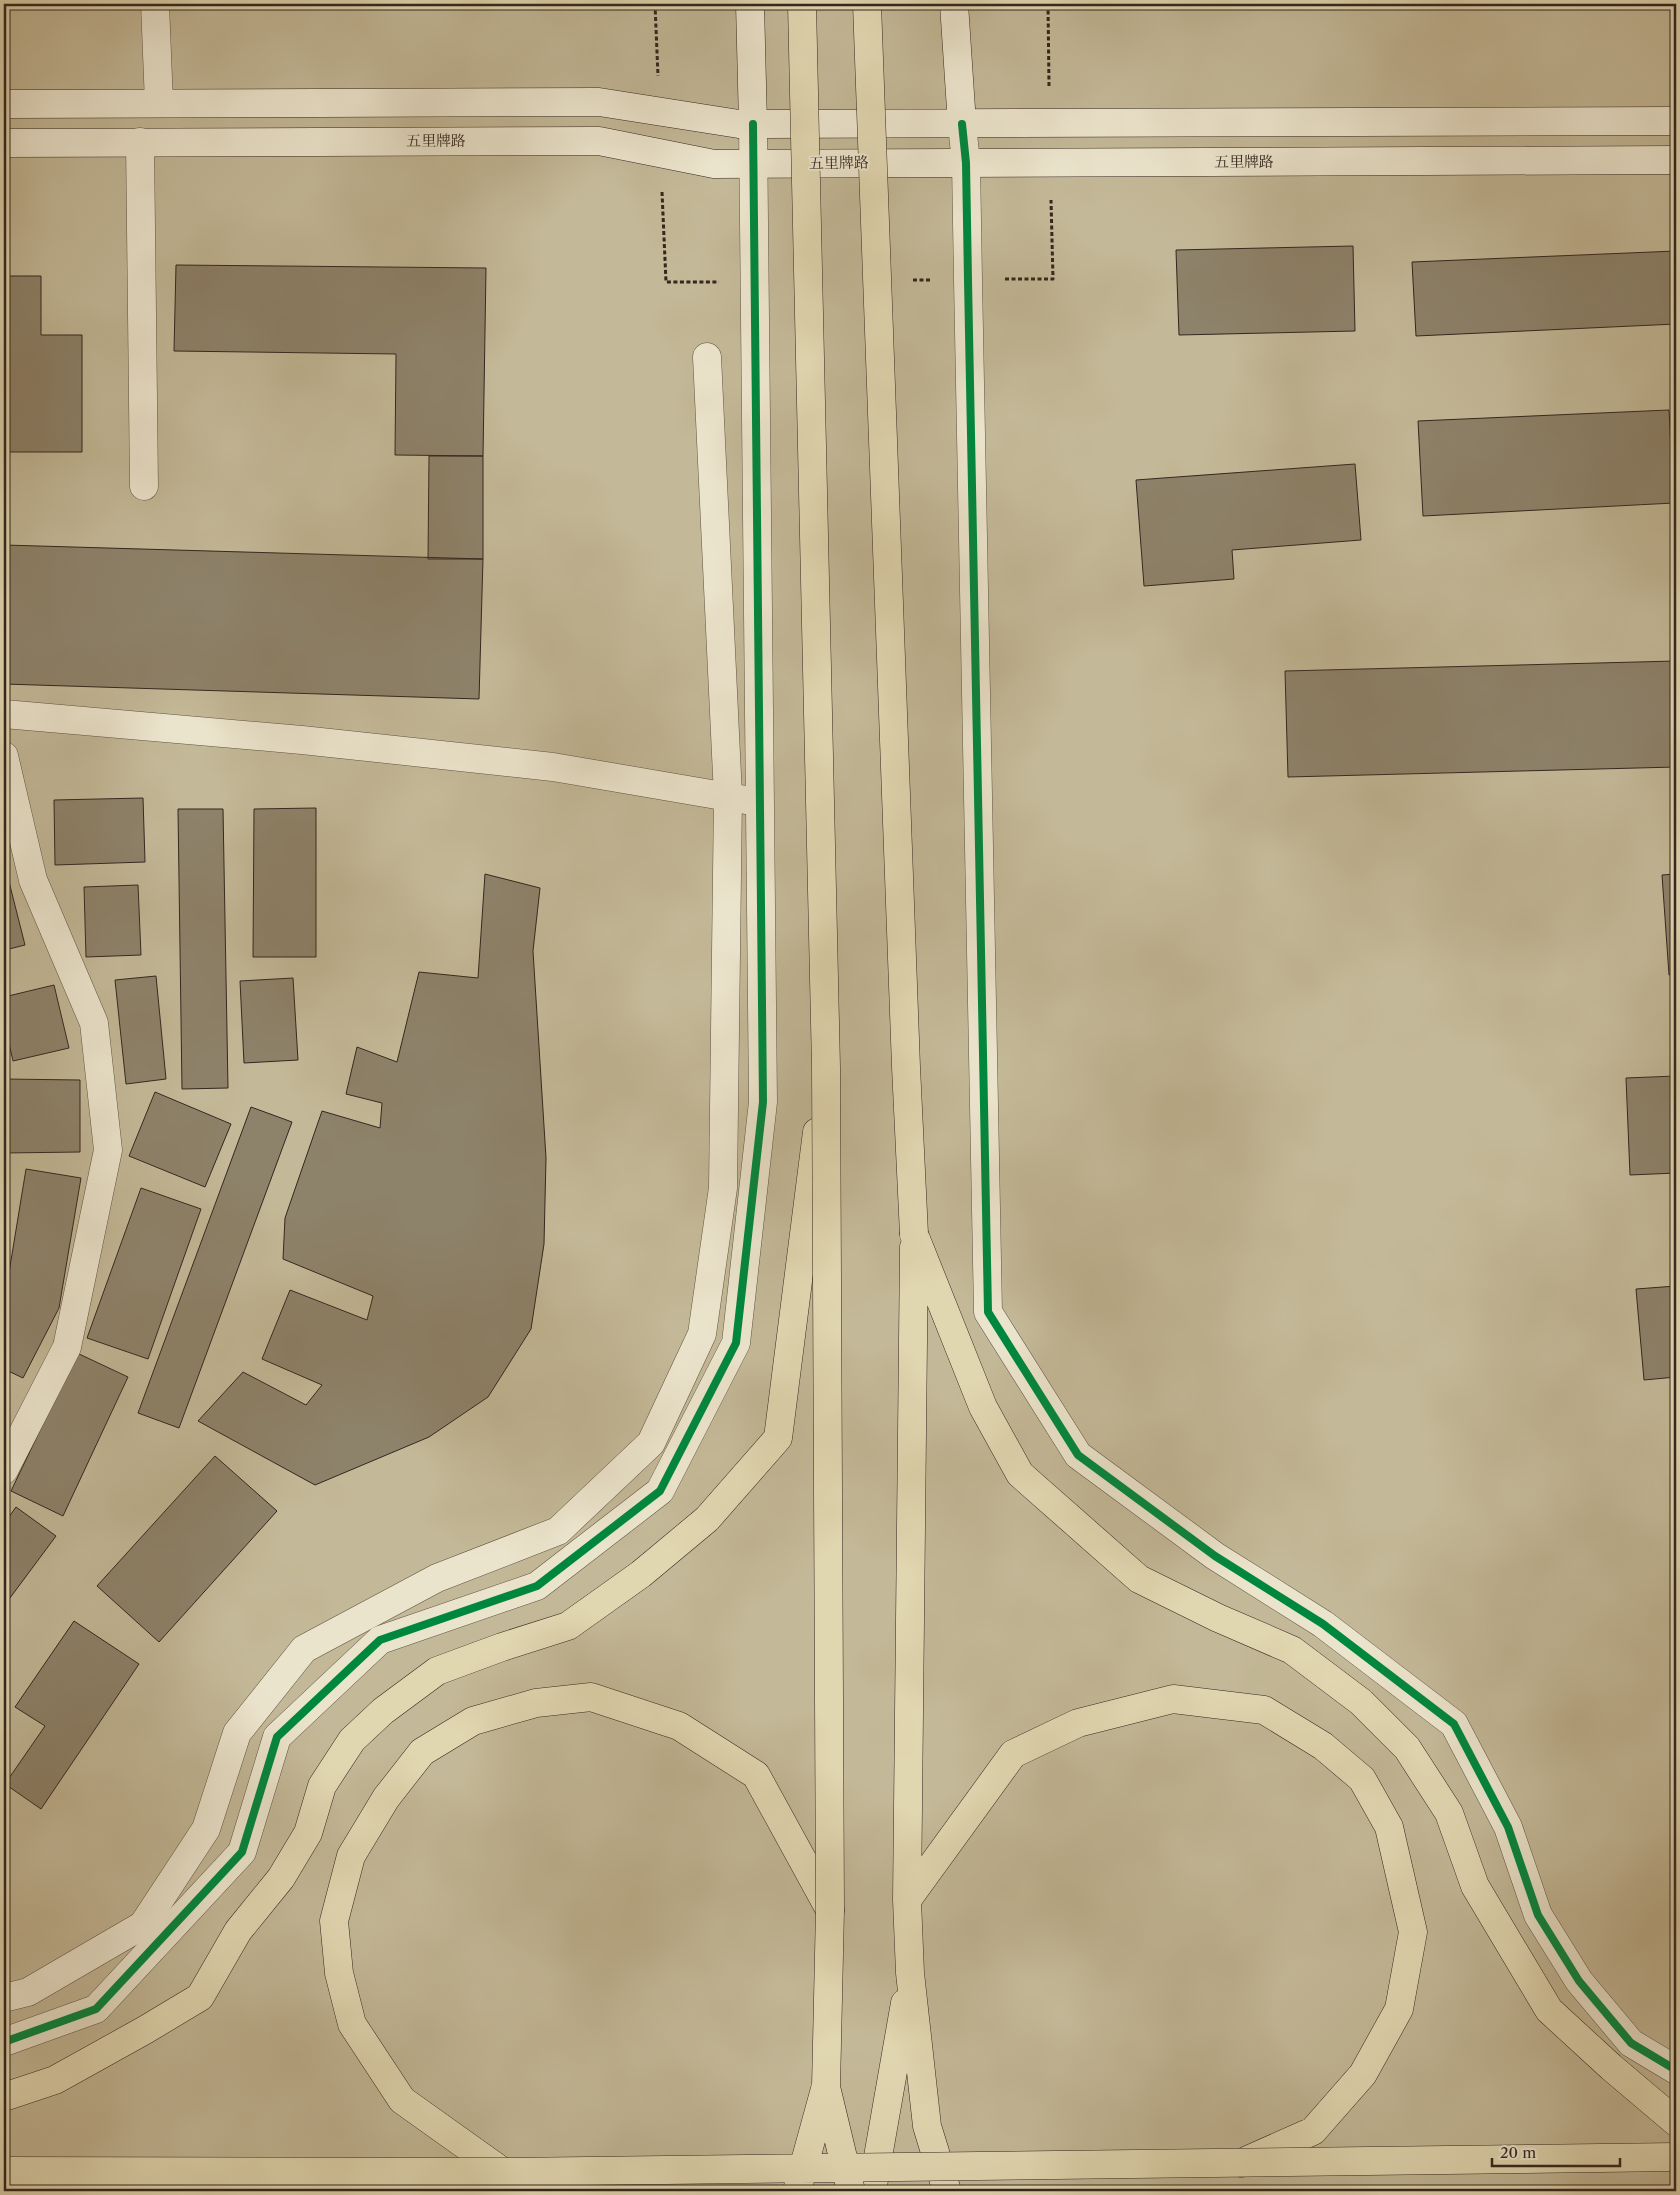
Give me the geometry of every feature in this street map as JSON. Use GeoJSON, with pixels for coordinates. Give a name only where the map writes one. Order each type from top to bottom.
{"type":"FeatureCollection","features":[{"type":"Feature","properties":{"kind":"main road"},"geometry":{"type":"LineString","coordinates":[[797,2191],[826,2087],[830,1910],[826,1066],[802,4]]}},
{"type":"Feature","properties":{"kind":"main road"},"geometry":{"type":"LineString","coordinates":[[867,4],[906,1067],[914,1234],[907,1900],[910,1973],[927,2126],[947,2191]]}},
{"type":"Feature","properties":{"kind":"main road"},"geometry":{"type":"LineString","coordinates":[[4,2097],[55,2080],[200,1997],[238,1931],[281,1878],[308,1833],[322,1786],[352,1740],[383,1711],[437,1671],[502,1647],[568,1626],[640,1574],[707,1520],[778,1438],[826,1066]]}},
{"type":"Feature","properties":{"kind":"main road"},"geometry":{"type":"LineString","coordinates":[[914,1234],[983,1407],[1020,1474],[1139,1580],[1218,1618],[1292,1650],[1361,1702],[1407,1748],[1449,1813],[1475,1886],[1550,2010],[1611,2067],[1676,2122]]}},
{"type":"Feature","properties":{"kind":"main road"},"geometry":{"type":"LineString","coordinates":[[503,2172],[402,2100],[352,2024],[339,1973],[334,1920],[351,1856],[386,1798],[422,1752],[473,1720],[536,1703],[591,1697],[679,1726],[756,1775],[830,1910]]}},
{"type":"Feature","properties":{"kind":"main road"},"geometry":{"type":"LineString","coordinates":[[907,1900],[1013,1754],[1078,1723],[1173,1699],[1264,1710],[1323,1746],[1362,1779],[1389,1827],[1413,1932],[1399,2009],[1363,2074],[1314,2131],[1241,2162]]}},
{"type":"Feature","properties":{"kind":"main road"},"geometry":{"type":"LineString","coordinates":[[872,2191],[910,1973]]}},
{"type":"Feature","properties":{"kind":"main road"},"geometry":{"type":"LineString","coordinates":[[826,2087],[851,2191]]}},
{"type":"Feature","properties":{"kind":"main road"},"geometry":{"type":"LineString","coordinates":[[4,2171],[503,2172],[1676,2158]]}},
{"type":"Feature","properties":{"kind":"street"},"geometry":{"type":"LineString","coordinates":[[155,4],[160,103]]}},
{"type":"Feature","properties":{"kind":"street"},"geometry":{"type":"LineString","coordinates":[[4,2042],[96,2009],[242,1852],[277,1737],[380,1640],[537,1586],[660,1492],[736,1343],[763,1102],[752,164],[746,124],[750,4]]}},
{"type":"Feature","properties":{"kind":"street"},"geometry":{"type":"LineString","coordinates":[[954,4],[966,163],[988,1312],[1078,1455],[1215,1556],[1323,1624],[1454,1724],[1508,1827],[1538,1914],[1579,1981],[1631,2043],[1676,2070]]}},
{"type":"Feature","properties":{"kind":"street"},"geometry":{"type":"LineString","coordinates":[[4,104],[599,102],[746,124],[1676,121]]}},
{"type":"Feature","properties":{"kind":"street","name":"五里牌路"},"geometry":{"type":"LineString","coordinates":[[4,142],[599,141],[714,164],[1676,160]]}},
{"type":"Feature","properties":{"kind":"street"},"geometry":{"type":"LineString","coordinates":[[140,142],[144,486]]}},
{"type":"Feature","properties":{"kind":"street"},"geometry":{"type":"LineString","coordinates":[[4,1998],[28,1992],[143,1925],[206,1829],[237,1733],[304,1649],[437,1578],[558,1531],[651,1443],[702,1334],[723,1188],[728,796],[707,357]]}},
{"type":"Feature","properties":{"kind":"street"},"geometry":{"type":"LineString","coordinates":[[4,714],[302,740],[553,767],[760,802]]}},
{"type":"Feature","properties":{"kind":"street"},"geometry":{"type":"LineString","coordinates":[[4,756],[33,880],[94,1023],[108,1150],[67,1347],[4,1470]]}},
{"type":"Feature","properties":{"kind":"shaded area"},"geometry":{"type":"Polygon","coordinates":[[[4,4],[1676,4],[1676,2191],[4,2191],[4,4]]]}},
{"type":"Feature","properties":{"kind":"building"},"geometry":{"type":"Polygon","coordinates":[[[1353,246],[1355,331],[1179,335],[1176,250],[1353,246]]]}},
{"type":"Feature","properties":{"kind":"building"},"geometry":{"type":"Polygon","coordinates":[[[1676,251],[1676,324],[1416,336],[1412,262],[1676,251]]]}},
{"type":"Feature","properties":{"kind":"building"},"geometry":{"type":"Polygon","coordinates":[[[176,265],[486,268],[483,456],[395,455],[396,354],[174,351],[176,265]]]}},
{"type":"Feature","properties":{"kind":"building"},"geometry":{"type":"Polygon","coordinates":[[[4,276],[41,276],[41,335],[82,335],[82,452],[4,452],[4,276]]]}},
{"type":"Feature","properties":{"kind":"building"},"geometry":{"type":"Polygon","coordinates":[[[1669,410],[1674,503],[1423,516],[1418,421],[1669,410]]]}},
{"type":"Feature","properties":{"kind":"building"},"geometry":{"type":"Polygon","coordinates":[[[429,456],[483,456],[483,559],[428,559],[429,456]]]}},
{"type":"Feature","properties":{"kind":"building"},"geometry":{"type":"Polygon","coordinates":[[[1355,464],[1361,540],[1232,550],[1234,579],[1144,586],[1136,480],[1355,464]]]}},
{"type":"Feature","properties":{"kind":"building"},"geometry":{"type":"Polygon","coordinates":[[[4,545],[483,559],[479,699],[4,684],[4,545]]]}},
{"type":"Feature","properties":{"kind":"building"},"geometry":{"type":"Polygon","coordinates":[[[1676,661],[1676,767],[1288,777],[1285,671],[1676,661]]]}},
{"type":"Feature","properties":{"kind":"building"},"geometry":{"type":"Polygon","coordinates":[[[143,798],[145,862],[55,865],[54,800],[143,798]]]}},
{"type":"Feature","properties":{"kind":"building"},"geometry":{"type":"Polygon","coordinates":[[[316,808],[316,957],[253,957],[254,809],[316,808]]]}},
{"type":"Feature","properties":{"kind":"building"},"geometry":{"type":"Polygon","coordinates":[[[178,809],[223,809],[228,1088],[182,1089],[178,809]]]}},
{"type":"Feature","properties":{"kind":"building"},"geometry":{"type":"Polygon","coordinates":[[[4,862],[25,945],[5,950],[4,946],[4,862]]]}},
{"type":"Feature","properties":{"kind":"building"},"geometry":{"type":"Polygon","coordinates":[[[485,874],[540,888],[533,951],[546,1158],[544,1244],[531,1329],[488,1397],[429,1437],[315,1485],[198,1421],[243,1372],[306,1405],[322,1385],[262,1359],[290,1290],[367,1320],[373,1296],[283,1259],[285,1218],[322,1111],[380,1128],[382,1103],[346,1094],[357,1047],[397,1062],[419,972],[478,978],[485,874]]]}},
{"type":"Feature","properties":{"kind":"building"},"geometry":{"type":"Polygon","coordinates":[[[1676,874],[1676,974],[1669,975],[1662,875],[1676,874]]]}},
{"type":"Feature","properties":{"kind":"building"},"geometry":{"type":"Polygon","coordinates":[[[138,885],[141,955],[86,957],[84,887],[138,885]]]}},
{"type":"Feature","properties":{"kind":"building"},"geometry":{"type":"Polygon","coordinates":[[[156,976],[166,1079],[126,1084],[115,980],[156,976]]]}},
{"type":"Feature","properties":{"kind":"building"},"geometry":{"type":"Polygon","coordinates":[[[293,978],[298,1060],[244,1063],[240,981],[293,978]]]}},
{"type":"Feature","properties":{"kind":"building"},"geometry":{"type":"Polygon","coordinates":[[[54,985],[69,1048],[13,1061],[4,1022],[4,997],[54,985]]]}},
{"type":"Feature","properties":{"kind":"building"},"geometry":{"type":"Polygon","coordinates":[[[1676,1076],[1676,1173],[1630,1175],[1626,1078],[1676,1076]]]}},
{"type":"Feature","properties":{"kind":"building"},"geometry":{"type":"Polygon","coordinates":[[[4,1079],[80,1080],[80,1152],[4,1153],[4,1079]]]}},
{"type":"Feature","properties":{"kind":"building"},"geometry":{"type":"Polygon","coordinates":[[[155,1092],[231,1124],[205,1187],[129,1156],[155,1092]]]}},
{"type":"Feature","properties":{"kind":"building"},"geometry":{"type":"Polygon","coordinates":[[[251,1107],[292,1122],[179,1428],[138,1413],[251,1107]]]}},
{"type":"Feature","properties":{"kind":"building"},"geometry":{"type":"Polygon","coordinates":[[[26,1169],[81,1178],[59,1308],[23,1378],[4,1369],[4,1296],[26,1169]]]}},
{"type":"Feature","properties":{"kind":"building"},"geometry":{"type":"Polygon","coordinates":[[[141,1188],[201,1209],[148,1359],[87,1338],[141,1188]]]}},
{"type":"Feature","properties":{"kind":"building"},"geometry":{"type":"Polygon","coordinates":[[[1676,1286],[1676,1377],[1644,1380],[1636,1289],[1676,1286]]]}},
{"type":"Feature","properties":{"kind":"building"},"geometry":{"type":"Polygon","coordinates":[[[77,1353],[128,1377],[63,1516],[11,1491],[77,1353]]]}},
{"type":"Feature","properties":{"kind":"building"},"geometry":{"type":"Polygon","coordinates":[[[215,1456],[277,1511],[159,1642],[97,1586],[215,1456]]]}},
{"type":"Feature","properties":{"kind":"building"},"geometry":{"type":"Polygon","coordinates":[[[16,1507],[56,1536],[4,1606],[4,1524],[16,1507]]]}},
{"type":"Feature","properties":{"kind":"building"},"geometry":{"type":"Polygon","coordinates":[[[74,1621],[139,1664],[41,1809],[5,1784],[45,1726],[15,1707],[74,1621]]]}},
{"type":"Feature","properties":{"kind":"building"},"geometry":{"type":"Polygon","coordinates":[[[1676,1758],[1676,1996],[1672,1996],[1676,1758]]]}},
{"type":"Feature","properties":{"kind":"cycle path"},"geometry":{"type":"LineString","coordinates":[[4,2042],[96,2009],[242,1852],[277,1737],[380,1640],[537,1586],[660,1491],[736,1343],[763,1102],[753,124]]}},
{"type":"Feature","properties":{"kind":"cycle path"},"geometry":{"type":"LineString","coordinates":[[962,124],[966,163],[988,1312],[1078,1455],[1215,1556],[1323,1624],[1454,1724],[1508,1827],[1538,1915],[1579,1981],[1631,2043],[1676,2070]]}}]}
